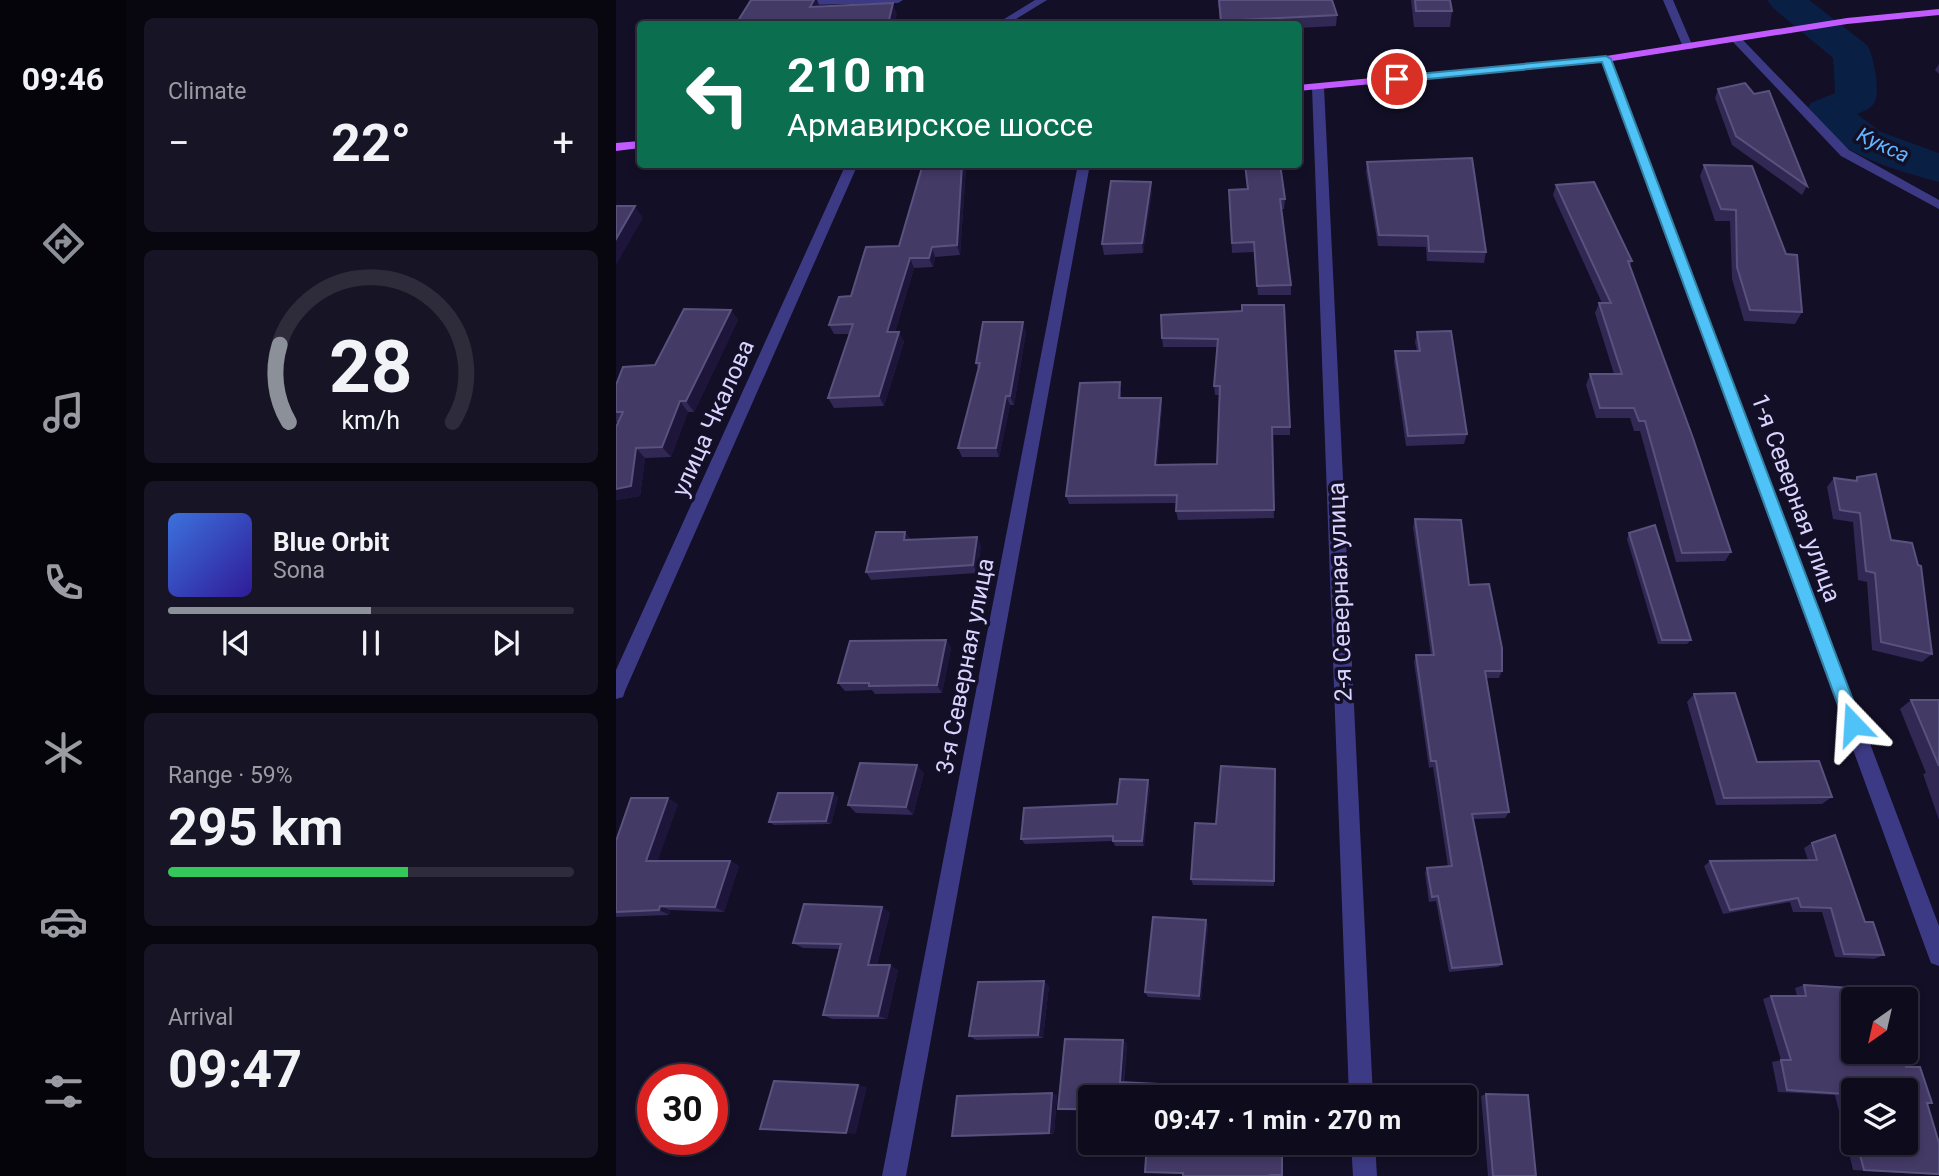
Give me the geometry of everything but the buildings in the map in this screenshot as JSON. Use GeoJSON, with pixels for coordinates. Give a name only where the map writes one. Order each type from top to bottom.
{"type":"FeatureCollection","features":[{"type":"Feature","properties":{"kind":"main road"},"geometry":{"type":"LineString","coordinates":[[1302,88],[1606,59],[1790,30],[1939,12]]}},
{"type":"Feature","properties":{"kind":"main road"},"geometry":{"type":"LineString","coordinates":[[616,147],[637,145]]}},
{"type":"Feature","properties":{"kind":"street"},"geometry":{"type":"LineString","coordinates":[[805,2],[898,0]]}},
{"type":"Feature","properties":{"kind":"street"},"geometry":{"type":"LineString","coordinates":[[1006,21],[1042,0]]}},
{"type":"Feature","properties":{"kind":"street"},"geometry":{"type":"LineString","coordinates":[[1668,0],[1688,47]]}},
{"type":"Feature","properties":{"kind":"street"},"geometry":{"type":"LineString","coordinates":[[1737,40],[1845,153],[1939,205]]}},
{"type":"Feature","properties":{"kind":"street","name":"1-я Северная улица"},"geometry":{"type":"LineString","coordinates":[[1606,59],[1939,955]]}},
{"type":"Feature","properties":{"kind":"street","name":"2-я Северная улица"},"geometry":{"type":"LineString","coordinates":[[1318,87],[1360,1085]]}},
{"type":"Feature","properties":{"kind":"street","name":"улица Чкалова"},"geometry":{"type":"LineString","coordinates":[[616,691],[850,168]]}},
{"type":"Feature","properties":{"kind":"street","name":"3-я Северная улица"},"geometry":{"type":"LineString","coordinates":[[894,1176],[1083,168]]}},
{"type":"Feature","properties":{"kind":"street"},"geometry":{"type":"LineString","coordinates":[[1364,1155],[1365,1176]]}},
{"type":"Feature","properties":{"kind":"waterway","name":"Кукса"},"geometry":{"type":"LineString","coordinates":[[1786,0],[1853,54],[1856,99],[1826,112],[1865,141],[1939,168]]}},
{"type":"Feature","properties":{"kind":"route"},"geometry":{"type":"LineString","coordinates":[[1397,79],[1606,59],[1853,724]]}}]}
